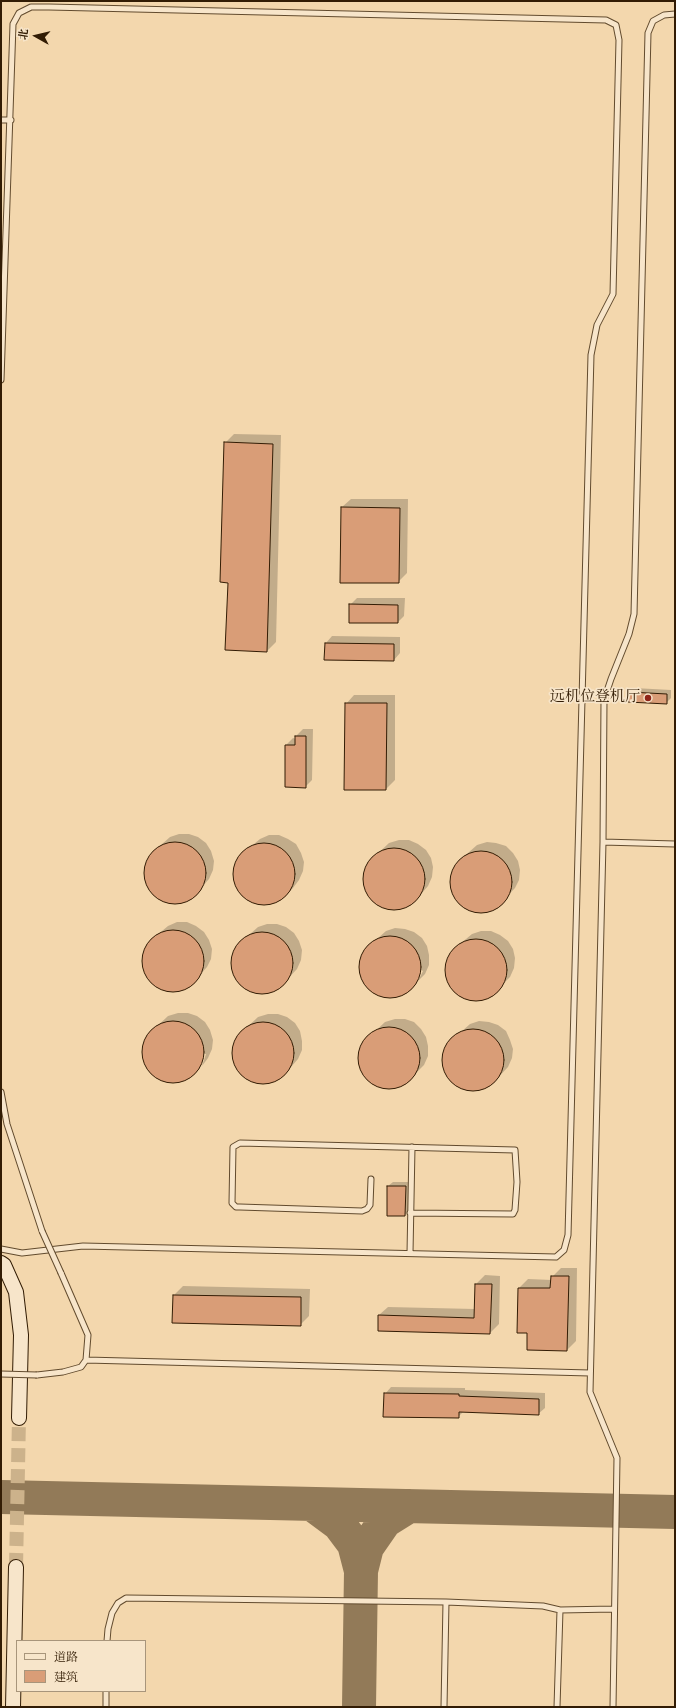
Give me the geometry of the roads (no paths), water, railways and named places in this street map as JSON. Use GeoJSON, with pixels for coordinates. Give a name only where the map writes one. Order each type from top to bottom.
{"type":"FeatureCollection","features":[{"type":"Feature","properties":{"kind":"main road"},"geometry":{"type":"LineString","coordinates":[[1,1262],[4,1265],[16,1292],[21,1335],[19,1418]]}},
{"type":"Feature","properties":{"kind":"main road"},"geometry":{"type":"LineString","coordinates":[[13,1707],[16,1567]]}},
{"type":"Feature","properties":{"kind":"lane"},"geometry":{"type":"LineString","coordinates":[[1,380],[11,120],[13,24],[19,13],[31,7],[606,20],[616,24],[619,40],[613,294],[596,325],[591,355],[568,1235],[564,1250],[556,1257],[410,1252],[84,1246],[22,1253],[1,1249]]}},
{"type":"Feature","properties":{"kind":"lane"},"geometry":{"type":"LineString","coordinates":[[613,1707],[617,1458],[590,1392],[603,842],[604,700],[629,634],[634,614],[648,33],[653,21],[664,15],[675,14]]}},
{"type":"Feature","properties":{"kind":"lane"},"geometry":{"type":"LineString","coordinates":[[1,120],[11,120]]}},
{"type":"Feature","properties":{"kind":"lane"},"geometry":{"type":"LineString","coordinates":[[603,842],[675,844]]}},
{"type":"Feature","properties":{"kind":"lane"},"geometry":{"type":"LineString","coordinates":[[1,1092],[7,1124],[42,1231],[88,1335],[86,1360],[81,1367],[63,1372],[37,1375],[1,1374]]}},
{"type":"Feature","properties":{"kind":"lane"},"geometry":{"type":"LineString","coordinates":[[371,1179],[370,1205],[367,1210],[236,1207],[232,1203],[233,1147],[236,1144],[512,1149],[516,1153],[517,1182],[515,1210],[513,1214],[410,1213]]}},
{"type":"Feature","properties":{"kind":"lane"},"geometry":{"type":"LineString","coordinates":[[410,1252],[412,1147]]}},
{"type":"Feature","properties":{"kind":"lane"},"geometry":{"type":"LineString","coordinates":[[86,1360],[590,1373]]}},
{"type":"Feature","properties":{"kind":"lane"},"geometry":{"type":"LineString","coordinates":[[107,1640],[112,1613],[118,1603],[126,1598],[446,1602],[543,1606],[560,1610],[614,1609]]}},
{"type":"Feature","properties":{"kind":"lane"},"geometry":{"type":"LineString","coordinates":[[444,1707],[446,1602]]}},
{"type":"Feature","properties":{"kind":"lane"},"geometry":{"type":"LineString","coordinates":[[557,1707],[560,1610]]}},
{"type":"Feature","properties":{"kind":"lane"},"geometry":{"type":"LineString","coordinates":[[106,1692],[106,1707]]}},
{"type":"Feature","properties":{"kind":"tunnel"},"geometry":{"type":"LineString","coordinates":[[16,1567],[19,1418]]}},
{"type":"Feature","properties":{"kind":"place","name":"远机位登机厅"},"geometry":{"type":"Point","coordinates":[648,698]}}]}
